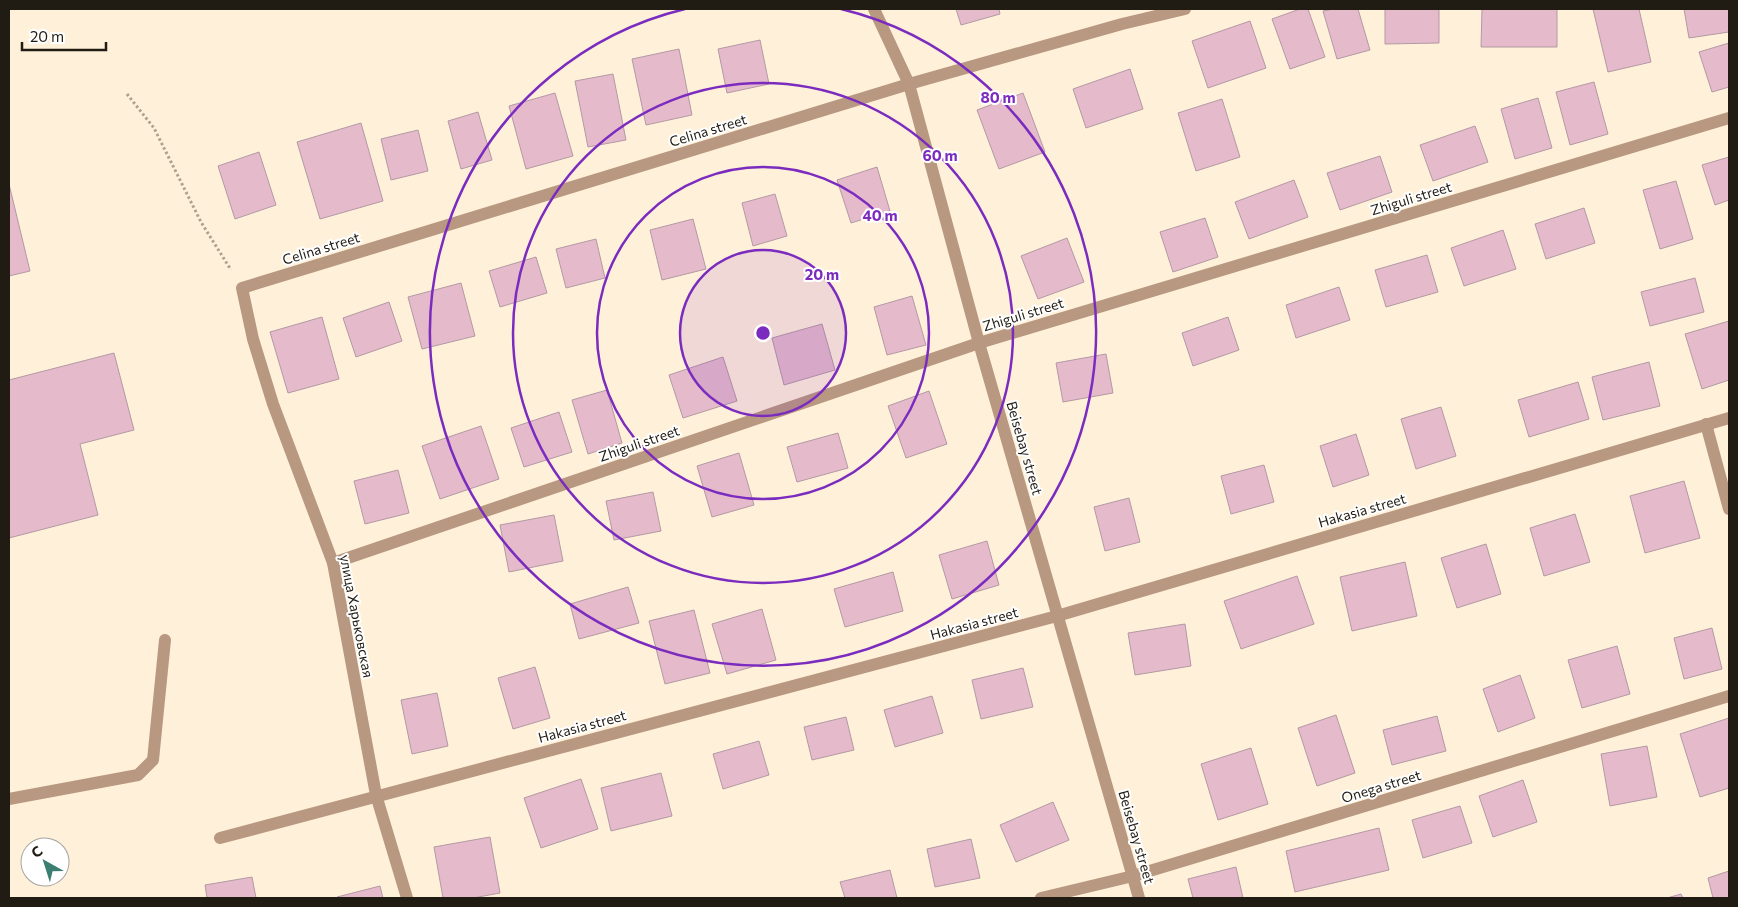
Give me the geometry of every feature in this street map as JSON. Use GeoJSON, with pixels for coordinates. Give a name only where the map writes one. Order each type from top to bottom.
{"type":"FeatureCollection","features":[{"type":"Feature","properties":{"kind":"street","name":"Beisebay street"},"geometry":{"type":"LineString","coordinates":[[874,9],[909,84],[1057,616],[1139,898]]}},
{"type":"Feature","properties":{"kind":"street","name":"Celina street"},"geometry":{"type":"LineString","coordinates":[[242,288],[909,84],[1122,24],[1185,9]]}},
{"type":"Feature","properties":{"kind":"street","name":"Zhiguli street"},"geometry":{"type":"LineString","coordinates":[[333,563],[980,343],[1729,118]]}},
{"type":"Feature","properties":{"kind":"street","name":"улица Харьковская"},"geometry":{"type":"LineString","coordinates":[[242,288],[253,339],[272,404],[333,563],[376,795],[407,898]]}},
{"type":"Feature","properties":{"kind":"street","name":"Hakasia street"},"geometry":{"type":"LineString","coordinates":[[220,838],[376,795],[1057,616],[1729,418]]}},
{"type":"Feature","properties":{"kind":"street"},"geometry":{"type":"LineString","coordinates":[[1706,424],[1729,510]]}},
{"type":"Feature","properties":{"kind":"street"},"geometry":{"type":"LineString","coordinates":[[9,799],[138,776],[153,760],[165,640]]}},
{"type":"Feature","properties":{"kind":"street","name":"Onega street"},"geometry":{"type":"LineString","coordinates":[[1041,898],[1133,876],[1729,696]]}},
{"type":"Feature","properties":{"kind":"path"},"geometry":{"type":"LineString","coordinates":[[127,94],[154,128],[202,222],[242,288]]}},
{"type":"Feature","properties":{"kind":"building"},"geometry":{"type":"Polygon","coordinates":[[[956,9],[999,9],[1000,14],[961,25],[956,9]]]}},
{"type":"Feature","properties":{"kind":"building"},"geometry":{"type":"Polygon","coordinates":[[[1300,9],[1308,9],[1325,57],[1290,69],[1272,19],[1300,9]]]}},
{"type":"Feature","properties":{"kind":"building"},"geometry":{"type":"Polygon","coordinates":[[[1358,9],[1370,50],[1337,59],[1323,11],[1358,9]]]}},
{"type":"Feature","properties":{"kind":"building"},"geometry":{"type":"Polygon","coordinates":[[[1385,9],[1439,9],[1439,43],[1385,44],[1385,9]]]}},
{"type":"Feature","properties":{"kind":"building"},"geometry":{"type":"Polygon","coordinates":[[[1482,9],[1557,9],[1557,47],[1481,47],[1482,9]]]}},
{"type":"Feature","properties":{"kind":"building"},"geometry":{"type":"Polygon","coordinates":[[[1593,9],[1639,9],[1651,62],[1608,72],[1593,9]]]}},
{"type":"Feature","properties":{"kind":"building"},"geometry":{"type":"Polygon","coordinates":[[[1684,9],[1729,9],[1729,32],[1689,38],[1684,9]]]}},
{"type":"Feature","properties":{"kind":"building"},"geometry":{"type":"Polygon","coordinates":[[[1250,21],[1266,68],[1208,88],[1192,41],[1250,21]]]}},
{"type":"Feature","properties":{"kind":"building"},"geometry":{"type":"Polygon","coordinates":[[[760,40],[769,84],[727,93],[718,49],[760,40]]]}},
{"type":"Feature","properties":{"kind":"building"},"geometry":{"type":"Polygon","coordinates":[[[1729,43],[1729,87],[1712,92],[1699,52],[1729,43]]]}},
{"type":"Feature","properties":{"kind":"building"},"geometry":{"type":"Polygon","coordinates":[[[679,49],[692,115],[646,125],[632,59],[679,49]]]}},
{"type":"Feature","properties":{"kind":"building"},"geometry":{"type":"Polygon","coordinates":[[[1130,69],[1143,109],[1086,128],[1073,89],[1130,69]]]}},
{"type":"Feature","properties":{"kind":"building"},"geometry":{"type":"Polygon","coordinates":[[[613,74],[626,140],[588,147],[575,81],[613,74]]]}},
{"type":"Feature","properties":{"kind":"building"},"geometry":{"type":"Polygon","coordinates":[[[1594,82],[1608,134],[1570,145],[1556,92],[1594,82]]]}},
{"type":"Feature","properties":{"kind":"building"},"geometry":{"type":"Polygon","coordinates":[[[555,93],[573,156],[526,169],[509,106],[555,93]]]}},
{"type":"Feature","properties":{"kind":"building"},"geometry":{"type":"Polygon","coordinates":[[[1023,93],[1045,152],[999,169],[977,110],[1023,93]]]}},
{"type":"Feature","properties":{"kind":"building"},"geometry":{"type":"Polygon","coordinates":[[[1538,98],[1552,148],[1515,159],[1501,109],[1538,98]]]}},
{"type":"Feature","properties":{"kind":"building"},"geometry":{"type":"Polygon","coordinates":[[[1222,99],[1240,157],[1196,171],[1178,113],[1222,99]]]}},
{"type":"Feature","properties":{"kind":"building"},"geometry":{"type":"Polygon","coordinates":[[[478,112],[492,160],[461,169],[448,121],[478,112]]]}},
{"type":"Feature","properties":{"kind":"building"},"geometry":{"type":"Polygon","coordinates":[[[361,123],[383,201],[320,219],[297,142],[361,123]]]}},
{"type":"Feature","properties":{"kind":"building"},"geometry":{"type":"Polygon","coordinates":[[[1475,126],[1488,162],[1433,181],[1420,145],[1475,126]]]}},
{"type":"Feature","properties":{"kind":"building"},"geometry":{"type":"Polygon","coordinates":[[[418,130],[428,171],[391,180],[381,139],[418,130]]]}},
{"type":"Feature","properties":{"kind":"building"},"geometry":{"type":"Polygon","coordinates":[[[259,152],[276,205],[235,219],[218,166],[259,152]]]}},
{"type":"Feature","properties":{"kind":"building"},"geometry":{"type":"Polygon","coordinates":[[[1380,156],[1392,192],[1340,210],[1327,173],[1380,156]]]}},
{"type":"Feature","properties":{"kind":"building"},"geometry":{"type":"Polygon","coordinates":[[[1729,157],[1729,200],[1715,205],[1702,165],[1729,157]]]}},
{"type":"Feature","properties":{"kind":"building"},"geometry":{"type":"Polygon","coordinates":[[[877,167],[890,211],[851,223],[837,180],[877,167]]]}},
{"type":"Feature","properties":{"kind":"building"},"geometry":{"type":"Polygon","coordinates":[[[1294,180],[1308,217],[1249,239],[1235,202],[1294,180]]]}},
{"type":"Feature","properties":{"kind":"building"},"geometry":{"type":"Polygon","coordinates":[[[1676,181],[1693,239],[1660,249],[1643,190],[1676,181]]]}},
{"type":"Feature","properties":{"kind":"building"},"geometry":{"type":"Polygon","coordinates":[[[9,184],[30,271],[9,276],[9,184]]]}},
{"type":"Feature","properties":{"kind":"building"},"geometry":{"type":"Polygon","coordinates":[[[775,194],[787,236],[753,246],[742,203],[775,194]]]}},
{"type":"Feature","properties":{"kind":"building"},"geometry":{"type":"Polygon","coordinates":[[[1584,208],[1595,243],[1546,259],[1535,224],[1584,208]]]}},
{"type":"Feature","properties":{"kind":"building"},"geometry":{"type":"Polygon","coordinates":[[[1205,218],[1218,257],[1173,272],[1160,232],[1205,218]]]}},
{"type":"Feature","properties":{"kind":"building"},"geometry":{"type":"Polygon","coordinates":[[[693,219],[706,269],[662,280],[650,230],[693,219]]]}},
{"type":"Feature","properties":{"kind":"building"},"geometry":{"type":"Polygon","coordinates":[[[1503,230],[1516,269],[1464,286],[1451,248],[1503,230]]]}},
{"type":"Feature","properties":{"kind":"building"},"geometry":{"type":"Polygon","coordinates":[[[1067,238],[1084,282],[1038,299],[1021,256],[1067,238]]]}},
{"type":"Feature","properties":{"kind":"building"},"geometry":{"type":"Polygon","coordinates":[[[596,239],[605,278],[566,288],[556,249],[596,239]]]}},
{"type":"Feature","properties":{"kind":"building"},"geometry":{"type":"Polygon","coordinates":[[[1427,255],[1438,292],[1386,307],[1375,270],[1427,255]]]}},
{"type":"Feature","properties":{"kind":"building"},"geometry":{"type":"Polygon","coordinates":[[[536,257],[547,293],[500,307],[489,271],[536,257]]]}},
{"type":"Feature","properties":{"kind":"building"},"geometry":{"type":"Polygon","coordinates":[[[1695,278],[1704,312],[1650,326],[1641,292],[1695,278]]]}},
{"type":"Feature","properties":{"kind":"building"},"geometry":{"type":"Polygon","coordinates":[[[461,283],[475,336],[422,349],[408,297],[461,283]]]}},
{"type":"Feature","properties":{"kind":"building"},"geometry":{"type":"Polygon","coordinates":[[[1339,287],[1350,320],[1296,338],[1286,305],[1339,287]]]}},
{"type":"Feature","properties":{"kind":"building"},"geometry":{"type":"Polygon","coordinates":[[[912,296],[926,345],[887,355],[874,307],[912,296]]]}},
{"type":"Feature","properties":{"kind":"building"},"geometry":{"type":"Polygon","coordinates":[[[389,302],[402,341],[356,357],[343,318],[389,302]]]}},
{"type":"Feature","properties":{"kind":"building"},"geometry":{"type":"Polygon","coordinates":[[[322,317],[339,379],[288,393],[270,332],[322,317]]]}},
{"type":"Feature","properties":{"kind":"building"},"geometry":{"type":"Polygon","coordinates":[[[1228,317],[1239,350],[1193,366],[1182,333],[1228,317]]]}},
{"type":"Feature","properties":{"kind":"building"},"geometry":{"type":"Polygon","coordinates":[[[1729,321],[1729,380],[1702,389],[1685,334],[1729,321]]]}},
{"type":"Feature","properties":{"kind":"building"},"geometry":{"type":"Polygon","coordinates":[[[822,324],[835,370],[784,385],[772,338],[822,324]]]}},
{"type":"Feature","properties":{"kind":"building"},"geometry":{"type":"Polygon","coordinates":[[[114,353],[134,430],[80,444],[98,515],[9,538],[9,380],[114,353]]]}},
{"type":"Feature","properties":{"kind":"building"},"geometry":{"type":"Polygon","coordinates":[[[1106,354],[1113,393],[1063,402],[1056,363],[1106,354]]]}},
{"type":"Feature","properties":{"kind":"building"},"geometry":{"type":"Polygon","coordinates":[[[723,357],[737,401],[683,418],[669,375],[723,357]]]}},
{"type":"Feature","properties":{"kind":"building"},"geometry":{"type":"Polygon","coordinates":[[[1649,362],[1660,406],[1603,420],[1592,377],[1649,362]]]}},
{"type":"Feature","properties":{"kind":"building"},"geometry":{"type":"Polygon","coordinates":[[[1578,382],[1589,419],[1529,437],[1518,400],[1578,382]]]}},
{"type":"Feature","properties":{"kind":"building"},"geometry":{"type":"Polygon","coordinates":[[[607,390],[622,443],[588,454],[572,400],[607,390]]]}},
{"type":"Feature","properties":{"kind":"building"},"geometry":{"type":"Polygon","coordinates":[[[929,391],[947,444],[906,458],[888,406],[929,391]]]}},
{"type":"Feature","properties":{"kind":"building"},"geometry":{"type":"Polygon","coordinates":[[[1441,407],[1456,456],[1416,469],[1401,419],[1441,407]]]}},
{"type":"Feature","properties":{"kind":"building"},"geometry":{"type":"Polygon","coordinates":[[[559,412],[572,452],[524,467],[511,428],[559,412]]]}},
{"type":"Feature","properties":{"kind":"building"},"geometry":{"type":"Polygon","coordinates":[[[481,426],[499,479],[440,499],[422,446],[481,426]]]}},
{"type":"Feature","properties":{"kind":"building"},"geometry":{"type":"Polygon","coordinates":[[[838,433],[848,468],[797,482],[787,447],[838,433]]]}},
{"type":"Feature","properties":{"kind":"building"},"geometry":{"type":"Polygon","coordinates":[[[1356,434],[1369,475],[1333,487],[1320,446],[1356,434]]]}},
{"type":"Feature","properties":{"kind":"building"},"geometry":{"type":"Polygon","coordinates":[[[739,453],[754,505],[712,517],[697,466],[739,453]]]}},
{"type":"Feature","properties":{"kind":"building"},"geometry":{"type":"Polygon","coordinates":[[[1264,465],[1274,502],[1231,514],[1221,476],[1264,465]]]}},
{"type":"Feature","properties":{"kind":"building"},"geometry":{"type":"Polygon","coordinates":[[[398,470],[409,513],[365,524],[354,481],[398,470]]]}},
{"type":"Feature","properties":{"kind":"building"},"geometry":{"type":"Polygon","coordinates":[[[1684,481],[1700,538],[1645,553],[1630,496],[1684,481]]]}},
{"type":"Feature","properties":{"kind":"building"},"geometry":{"type":"Polygon","coordinates":[[[653,492],[661,531],[614,540],[606,501],[653,492]]]}},
{"type":"Feature","properties":{"kind":"building"},"geometry":{"type":"Polygon","coordinates":[[[1129,498],[1140,542],[1105,551],[1094,507],[1129,498]]]}},
{"type":"Feature","properties":{"kind":"building"},"geometry":{"type":"Polygon","coordinates":[[[1575,514],[1590,562],[1544,576],[1530,528],[1575,514]]]}},
{"type":"Feature","properties":{"kind":"building"},"geometry":{"type":"Polygon","coordinates":[[[554,515],[563,561],[509,572],[500,525],[554,515]]]}},
{"type":"Feature","properties":{"kind":"building"},"geometry":{"type":"Polygon","coordinates":[[[987,541],[999,585],[952,599],[939,555],[987,541]]]}},
{"type":"Feature","properties":{"kind":"building"},"geometry":{"type":"Polygon","coordinates":[[[1486,544],[1501,594],[1457,608],[1441,558],[1486,544]]]}},
{"type":"Feature","properties":{"kind":"building"},"geometry":{"type":"Polygon","coordinates":[[[1405,562],[1417,616],[1352,631],[1340,577],[1405,562]]]}},
{"type":"Feature","properties":{"kind":"building"},"geometry":{"type":"Polygon","coordinates":[[[893,572],[903,611],[845,627],[834,589],[893,572]]]}},
{"type":"Feature","properties":{"kind":"building"},"geometry":{"type":"Polygon","coordinates":[[[1297,576],[1314,624],[1241,649],[1224,601],[1297,576]]]}},
{"type":"Feature","properties":{"kind":"building"},"geometry":{"type":"Polygon","coordinates":[[[628,587],[639,623],[579,639],[570,604],[628,587]]]}},
{"type":"Feature","properties":{"kind":"building"},"geometry":{"type":"Polygon","coordinates":[[[762,609],[776,660],[727,674],[712,624],[762,609]]]}},
{"type":"Feature","properties":{"kind":"building"},"geometry":{"type":"Polygon","coordinates":[[[694,610],[710,673],[665,684],[649,621],[694,610]]]}},
{"type":"Feature","properties":{"kind":"building"},"geometry":{"type":"Polygon","coordinates":[[[1185,624],[1191,666],[1135,675],[1128,633],[1185,624]]]}},
{"type":"Feature","properties":{"kind":"building"},"geometry":{"type":"Polygon","coordinates":[[[1712,628],[1722,669],[1684,679],[1674,638],[1712,628]]]}},
{"type":"Feature","properties":{"kind":"building"},"geometry":{"type":"Polygon","coordinates":[[[1617,646],[1630,694],[1582,708],[1568,660],[1617,646]]]}},
{"type":"Feature","properties":{"kind":"building"},"geometry":{"type":"Polygon","coordinates":[[[535,667],[550,718],[513,729],[498,678],[535,667]]]}},
{"type":"Feature","properties":{"kind":"building"},"geometry":{"type":"Polygon","coordinates":[[[1023,668],[1033,707],[981,719],[972,680],[1023,668]]]}},
{"type":"Feature","properties":{"kind":"building"},"geometry":{"type":"Polygon","coordinates":[[[1520,675],[1535,718],[1498,732],[1483,689],[1520,675]]]}},
{"type":"Feature","properties":{"kind":"building"},"geometry":{"type":"Polygon","coordinates":[[[437,693],[448,746],[412,754],[401,700],[437,693]]]}},
{"type":"Feature","properties":{"kind":"building"},"geometry":{"type":"Polygon","coordinates":[[[932,696],[943,733],[895,747],[884,710],[932,696]]]}},
{"type":"Feature","properties":{"kind":"building"},"geometry":{"type":"Polygon","coordinates":[[[1336,715],[1355,773],[1317,786],[1298,728],[1336,715]]]}},
{"type":"Feature","properties":{"kind":"building"},"geometry":{"type":"Polygon","coordinates":[[[1437,716],[1446,751],[1392,765],[1383,730],[1437,716]]]}},
{"type":"Feature","properties":{"kind":"building"},"geometry":{"type":"Polygon","coordinates":[[[846,717],[854,750],[812,760],[804,727],[846,717]]]}},
{"type":"Feature","properties":{"kind":"building"},"geometry":{"type":"Polygon","coordinates":[[[1729,718],[1729,788],[1700,797],[1680,734],[1729,718]]]}},
{"type":"Feature","properties":{"kind":"building"},"geometry":{"type":"Polygon","coordinates":[[[759,741],[769,775],[723,789],[713,754],[759,741]]]}},
{"type":"Feature","properties":{"kind":"building"},"geometry":{"type":"Polygon","coordinates":[[[1647,746],[1657,797],[1610,806],[1601,754],[1647,746]]]}},
{"type":"Feature","properties":{"kind":"building"},"geometry":{"type":"Polygon","coordinates":[[[1251,748],[1268,804],[1218,820],[1201,764],[1251,748]]]}},
{"type":"Feature","properties":{"kind":"building"},"geometry":{"type":"Polygon","coordinates":[[[661,773],[672,816],[611,831],[601,788],[661,773]]]}},
{"type":"Feature","properties":{"kind":"building"},"geometry":{"type":"Polygon","coordinates":[[[581,779],[598,829],[541,848],[524,798],[581,779]]]}},
{"type":"Feature","properties":{"kind":"building"},"geometry":{"type":"Polygon","coordinates":[[[1523,780],[1537,822],[1493,837],[1479,796],[1523,780]]]}},
{"type":"Feature","properties":{"kind":"building"},"geometry":{"type":"Polygon","coordinates":[[[1053,802],[1069,840],[1016,862],[1000,825],[1053,802]]]}},
{"type":"Feature","properties":{"kind":"building"},"geometry":{"type":"Polygon","coordinates":[[[1460,806],[1472,843],[1423,858],[1412,820],[1460,806]]]}},
{"type":"Feature","properties":{"kind":"building"},"geometry":{"type":"Polygon","coordinates":[[[1379,828],[1389,870],[1295,892],[1286,851],[1379,828]]]}},
{"type":"Feature","properties":{"kind":"building"},"geometry":{"type":"Polygon","coordinates":[[[490,837],[500,893],[473,898],[443,898],[434,847],[490,837]]]}},
{"type":"Feature","properties":{"kind":"building"},"geometry":{"type":"Polygon","coordinates":[[[971,839],[980,878],[935,887],[927,849],[971,839]]]}},
{"type":"Feature","properties":{"kind":"building"},"geometry":{"type":"Polygon","coordinates":[[[1236,867],[1243,898],[1193,898],[1188,879],[1236,867]]]}},
{"type":"Feature","properties":{"kind":"building"},"geometry":{"type":"Polygon","coordinates":[[[890,870],[897,898],[845,898],[840,882],[890,870]]]}},
{"type":"Feature","properties":{"kind":"building"},"geometry":{"type":"Polygon","coordinates":[[[1729,871],[1729,898],[1713,898],[1708,878],[1729,871]]]}},
{"type":"Feature","properties":{"kind":"building"},"geometry":{"type":"Polygon","coordinates":[[[252,877],[256,898],[207,898],[205,885],[252,877]]]}},
{"type":"Feature","properties":{"kind":"building"},"geometry":{"type":"Polygon","coordinates":[[[380,886],[383,898],[337,897],[380,886]]]}},
{"type":"Feature","properties":{"kind":"building"},"geometry":{"type":"Polygon","coordinates":[[[1681,894],[1683,898],[1667,898],[1681,894]]]}}]}
